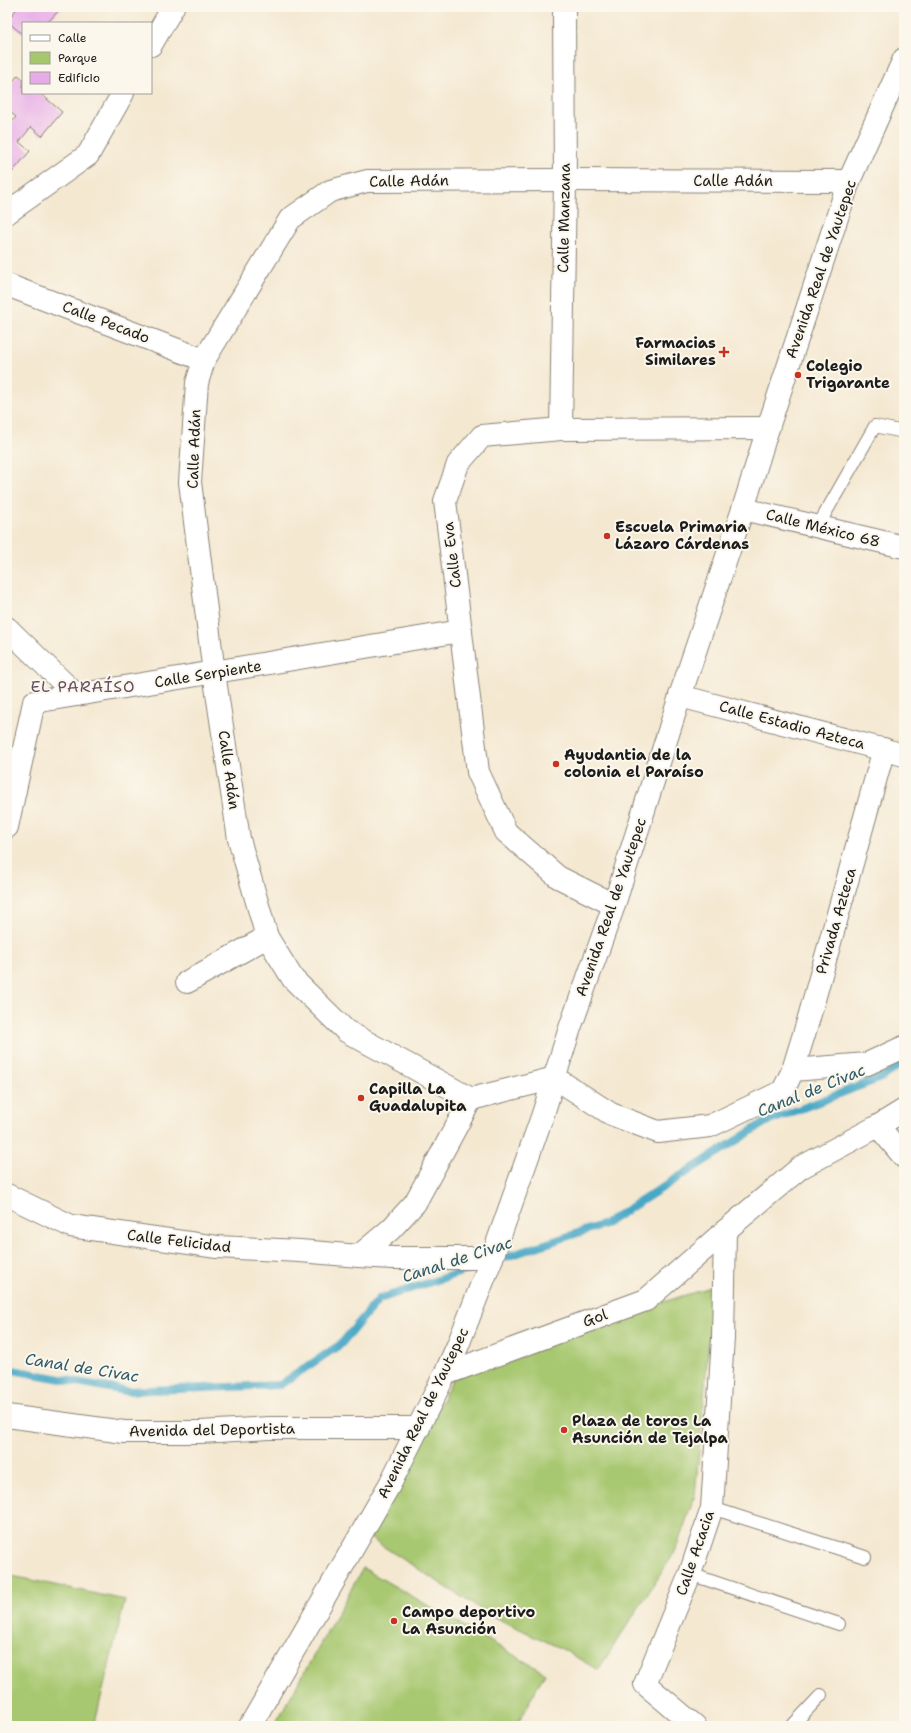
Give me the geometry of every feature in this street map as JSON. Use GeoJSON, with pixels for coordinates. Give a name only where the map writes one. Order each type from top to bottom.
{"type":"FeatureCollection","features":[{"type":"Feature","properties":{"kind":"street"},"geometry":{"type":"LineString","coordinates":[[152,43],[173,7]]}},
{"type":"Feature","properties":{"kind":"street","name":"Calle Manzana"},"geometry":{"type":"LineString","coordinates":[[561,429],[565,180],[564,7]]}},
{"type":"Feature","properties":{"kind":"street","name":"Avenida Real de Yautepec"},"geometry":{"type":"LineString","coordinates":[[250,1726],[390,1484],[419,1428],[458,1345],[491,1260],[555,1078],[570,1028],[614,905],[680,696],[743,509],[849,181],[904,59]]}},
{"type":"Feature","properties":{"kind":"street"},"geometry":{"type":"LineString","coordinates":[[7,213],[88,155],[123,94]]}},
{"type":"Feature","properties":{"kind":"street","name":"Calle Adán"},"geometry":{"type":"LineString","coordinates":[[471,1099],[346,1031],[293,979],[267,937],[239,839],[214,673],[190,482],[197,383],[204,360],[290,219],[330,191],[367,181],[849,181]]}},
{"type":"Feature","properties":{"kind":"street","name":"Calle Pecado"},"geometry":{"type":"LineString","coordinates":[[7,285],[204,360]]}},
{"type":"Feature","properties":{"kind":"street","name":"Calle Eva"},"geometry":{"type":"LineString","coordinates":[[614,905],[558,878],[506,832],[478,772],[445,501],[458,464],[482,436],[561,429],[768,428]]}},
{"type":"Feature","properties":{"kind":"street","name":"Calle México 68"},"geometry":{"type":"LineString","coordinates":[[743,509],[904,547]]}},
{"type":"Feature","properties":{"kind":"street"},"geometry":{"type":"LineString","coordinates":[[7,628],[76,695]]}},
{"type":"Feature","properties":{"kind":"street","name":"Calle Serpiente"},"geometry":{"type":"LineString","coordinates":[[7,826],[34,702],[461,631]]}},
{"type":"Feature","properties":{"kind":"street","name":"Calle Estadio Azteca"},"geometry":{"type":"LineString","coordinates":[[680,696],[894,752]]}},
{"type":"Feature","properties":{"kind":"street","name":"Privada Azteca"},"geometry":{"type":"LineString","coordinates":[[555,1078],[611,1114],[658,1132],[710,1126],[783,1091],[793,1070],[894,752]]}},
{"type":"Feature","properties":{"kind":"street"},"geometry":{"type":"LineString","coordinates":[[187,982],[267,937]]}},
{"type":"Feature","properties":{"kind":"street"},"geometry":{"type":"LineString","coordinates":[[793,1070],[867,1064],[904,1047]]}},
{"type":"Feature","properties":{"kind":"street"},"geometry":{"type":"LineString","coordinates":[[359,1256],[391,1229],[415,1203],[471,1099],[555,1078]]}},
{"type":"Feature","properties":{"kind":"street","name":"Gol"},"geometry":{"type":"LineString","coordinates":[[445,1374],[646,1300],[800,1168],[878,1126],[904,1110]]}},
{"type":"Feature","properties":{"kind":"street"},"geometry":{"type":"LineString","coordinates":[[878,1126],[904,1157]]}},
{"type":"Feature","properties":{"kind":"street","name":"Calle Felicidad"},"geometry":{"type":"LineString","coordinates":[[7,1195],[71,1226],[217,1247],[393,1258],[491,1260]]}},
{"type":"Feature","properties":{"kind":"street","name":"Calle Acacia"},"geometry":{"type":"LineString","coordinates":[[695,1726],[645,1684],[690,1574],[712,1508],[723,1338],[725,1231]]}},
{"type":"Feature","properties":{"kind":"street","name":"Avenida del Deportista"},"geometry":{"type":"LineString","coordinates":[[7,1416],[124,1432],[200,1432],[269,1428],[419,1428]]}},
{"type":"Feature","properties":{"kind":"lane"},"geometry":{"type":"LineString","coordinates":[[818,526],[875,426],[904,432]]}},
{"type":"Feature","properties":{"kind":"lane"},"geometry":{"type":"LineString","coordinates":[[712,1508],[865,1556]]}},
{"type":"Feature","properties":{"kind":"lane"},"geometry":{"type":"LineString","coordinates":[[690,1574],[839,1624]]}},
{"type":"Feature","properties":{"kind":"lane"},"geometry":{"type":"LineString","coordinates":[[792,1726],[821,1695]]}},
{"type":"Feature","properties":{"kind":"green space","name":"Plaza de toros La Asunción de Tejalpa"},"geometry":{"type":"Polygon","coordinates":[[[714,1286],[695,1495],[675,1552],[598,1670],[564,1650],[488,1614],[370,1538],[453,1379],[651,1306],[714,1286]]]}},
{"type":"Feature","properties":{"kind":"green space","name":"Campo deportivo La Asunción"},"geometry":{"type":"Polygon","coordinates":[[[363,1568],[545,1673],[516,1726],[274,1726],[363,1568]]]}},
{"type":"Feature","properties":{"kind":"green space"},"geometry":{"type":"Polygon","coordinates":[[[7,1575],[125,1600],[94,1726],[7,1726],[7,1575]]]}},
{"type":"Feature","properties":{"kind":"building"},"geometry":{"type":"Polygon","coordinates":[[[13,7],[62,7],[48,22],[22,22],[22,34],[7,21],[16,10],[13,7]]]}},
{"type":"Feature","properties":{"kind":"building"},"geometry":{"type":"Polygon","coordinates":[[[18,75],[22,78],[22,94],[41,94],[62,112],[42,136],[31,127],[19,142],[30,151],[9,176],[7,174],[7,128],[16,117],[7,109],[7,89],[18,75]]]}},
{"type":"Feature","properties":{"kind":"waterway","name":"Canal de Civac"},"geometry":{"type":"LineString","coordinates":[[494,1261],[605,1224],[764,1123],[883,1077],[904,1061]]}},
{"type":"Feature","properties":{"kind":"waterway","name":"Canal de Civac"},"geometry":{"type":"LineString","coordinates":[[7,1369],[126,1391],[280,1385],[341,1344],[379,1299],[480,1266]]}},
{"type":"Feature","properties":{"kind":"place","name":"Farmacias Similares"},"geometry":{"type":"Point","coordinates":[724,352]}},
{"type":"Feature","properties":{"kind":"place","name":"Colegio Trigarante"},"geometry":{"type":"Point","coordinates":[798,375]}},
{"type":"Feature","properties":{"kind":"place","name":"Escuela Primaria Lázaro Cárdenas"},"geometry":{"type":"Point","coordinates":[607,536]}},
{"type":"Feature","properties":{"kind":"place","name":"Ayudantia de la colonia el Paraíso"},"geometry":{"type":"Point","coordinates":[556,764]}},
{"type":"Feature","properties":{"kind":"place","name":"Capilla La Guadalupita"},"geometry":{"type":"Point","coordinates":[361,1098]}},
{"type":"Feature","properties":{"kind":"place","name":"Plaza de toros La Asunción de Tejalpa"},"geometry":{"type":"Point","coordinates":[564,1430]}},
{"type":"Feature","properties":{"kind":"place","name":"Campo deportivo La Asunción"},"geometry":{"type":"Point","coordinates":[394,1621]}},
{"type":"Feature","properties":{"kind":"district","name":"EL PARAÍSO"},"geometry":{"type":"Point","coordinates":[83,686]}}]}
